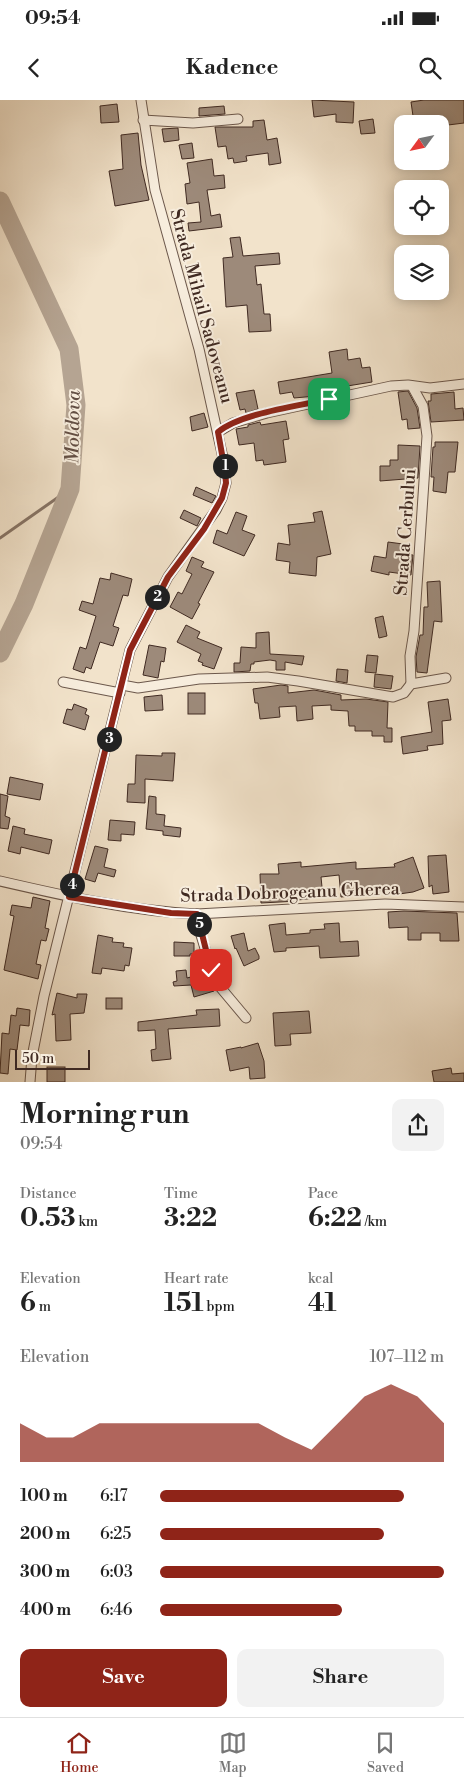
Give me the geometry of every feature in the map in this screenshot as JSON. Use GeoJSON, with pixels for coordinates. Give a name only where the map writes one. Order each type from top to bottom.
{"type":"FeatureCollection","features":[{"type":"Feature","properties":{"kind":"street","name":"Strada Mihail Sadoveanu"},"geometry":{"type":"LineString","coordinates":[[30,1082],[39,1016],[130,650],[168,577],[204,529],[222,498],[226,483],[218,432],[199,349],[173,252],[162,220],[141,100]]}},
{"type":"Feature","properties":{"kind":"street"},"geometry":{"type":"LineString","coordinates":[[143,120],[194,122],[238,119]]}},
{"type":"Feature","properties":{"kind":"street"},"geometry":{"type":"LineString","coordinates":[[218,432],[233,423],[267,413],[392,386],[430,388],[464,384]]}},
{"type":"Feature","properties":{"kind":"street","name":"Strada Cerbului"},"geometry":{"type":"LineString","coordinates":[[411,684],[410,656],[414,632],[427,436],[423,406],[412,386]]}},
{"type":"Feature","properties":{"kind":"street"},"geometry":{"type":"LineString","coordinates":[[63,682],[121,689],[199,680],[267,677],[298,680],[393,697],[404,693],[411,684],[446,678]]}},
{"type":"Feature","properties":{"kind":"street","name":"Strada Dobrogeanu Gherea"},"geometry":{"type":"LineString","coordinates":[[0,881],[69,897],[171,913],[197,914],[385,904],[464,907]]}},
{"type":"Feature","properties":{"kind":"street"},"geometry":{"type":"LineString","coordinates":[[197,914],[200,932],[215,981],[246,1018]]}},
{"type":"Feature","properties":{"kind":"building"},"geometry":{"type":"Polygon","coordinates":[[[312,100],[354,102],[353,123],[336,122],[336,114],[314,117],[312,100]]]}},
{"type":"Feature","properties":{"kind":"building"},"geometry":{"type":"Polygon","coordinates":[[[424,100],[464,100],[464,123],[449,125],[449,115],[413,115],[411,102],[424,100]]]}},
{"type":"Feature","properties":{"kind":"building"},"geometry":{"type":"Polygon","coordinates":[[[117,104],[119,122],[101,123],[100,106],[117,104]]]}},
{"type":"Feature","properties":{"kind":"building"},"geometry":{"type":"Polygon","coordinates":[[[224,106],[225,114],[199,116],[199,108],[224,106]]]}},
{"type":"Feature","properties":{"kind":"building"},"geometry":{"type":"Polygon","coordinates":[[[373,119],[375,133],[361,134],[359,121],[373,119]]]}},
{"type":"Feature","properties":{"kind":"building"},"geometry":{"type":"Polygon","coordinates":[[[264,120],[267,140],[277,138],[281,163],[269,165],[268,153],[246,156],[247,161],[234,163],[233,158],[228,159],[226,146],[218,147],[215,127],[253,127],[253,121],[264,120]]]}},
{"type":"Feature","properties":{"kind":"building"},"geometry":{"type":"Polygon","coordinates":[[[178,128],[179,140],[164,142],[162,129],[178,128]]]}},
{"type":"Feature","properties":{"kind":"building"},"geometry":{"type":"Polygon","coordinates":[[[138,133],[141,165],[149,200],[115,206],[109,171],[123,169],[121,135],[138,133]]]}},
{"type":"Feature","properties":{"kind":"building"},"geometry":{"type":"Polygon","coordinates":[[[192,143],[194,158],[182,159],[179,145],[192,143]]]}},
{"type":"Feature","properties":{"kind":"building"},"geometry":{"type":"Polygon","coordinates":[[[212,159],[214,176],[224,175],[225,188],[207,190],[211,216],[220,214],[222,227],[189,231],[188,223],[201,222],[199,202],[187,204],[185,184],[190,183],[187,163],[212,159]]]}},
{"type":"Feature","properties":{"kind":"building"},"geometry":{"type":"Polygon","coordinates":[[[240,237],[243,256],[279,253],[280,264],[255,266],[257,285],[261,284],[264,314],[270,314],[271,331],[249,332],[247,305],[226,307],[223,258],[233,257],[230,238],[240,237]]]}},
{"type":"Feature","properties":{"kind":"building"},"geometry":{"type":"Polygon","coordinates":[[[347,349],[348,360],[360,358],[362,368],[370,367],[372,382],[341,387],[342,390],[316,396],[294,398],[292,392],[280,394],[278,382],[332,373],[329,352],[347,349]]]}},
{"type":"Feature","properties":{"kind":"building"},"geometry":{"type":"Polygon","coordinates":[[[254,390],[258,409],[246,413],[245,409],[240,410],[236,393],[254,390]]]}},
{"type":"Feature","properties":{"kind":"building"},"geometry":{"type":"Polygon","coordinates":[[[408,391],[417,408],[420,428],[408,429],[407,419],[402,420],[398,392],[408,391]]]}},
{"type":"Feature","properties":{"kind":"building"},"geometry":{"type":"Polygon","coordinates":[[[454,392],[455,409],[463,408],[464,420],[431,422],[428,401],[431,401],[431,394],[454,392]]]}},
{"type":"Feature","properties":{"kind":"building"},"geometry":{"type":"Polygon","coordinates":[[[204,413],[208,427],[192,431],[190,417],[204,413]]]}},
{"type":"Feature","properties":{"kind":"building"},"geometry":{"type":"Polygon","coordinates":[[[286,421],[289,439],[283,440],[286,462],[264,465],[263,460],[256,461],[254,443],[239,445],[236,429],[260,422],[261,425],[286,421]]]}},
{"type":"Feature","properties":{"kind":"building"},"geometry":{"type":"Polygon","coordinates":[[[435,442],[458,442],[455,472],[448,472],[446,493],[433,491],[434,477],[431,477],[435,442]]]}},
{"type":"Feature","properties":{"kind":"building"},"geometry":{"type":"Polygon","coordinates":[[[398,445],[420,446],[418,478],[380,481],[380,466],[390,466],[390,460],[398,460],[398,445]]]}},
{"type":"Feature","properties":{"kind":"building"},"geometry":{"type":"Polygon","coordinates":[[[196,487],[216,496],[212,503],[193,495],[196,487]]]}},
{"type":"Feature","properties":{"kind":"building"},"geometry":{"type":"Polygon","coordinates":[[[184,510],[201,518],[197,526],[180,518],[184,510]]]}},
{"type":"Feature","properties":{"kind":"building"},"geometry":{"type":"Polygon","coordinates":[[[322,511],[331,554],[317,557],[316,576],[289,573],[290,562],[276,560],[278,543],[290,545],[288,525],[315,522],[313,513],[322,511]]]}},
{"type":"Feature","properties":{"kind":"building"},"geometry":{"type":"Polygon","coordinates":[[[236,512],[247,516],[242,530],[255,535],[244,556],[213,543],[217,530],[227,534],[236,512]]]}},
{"type":"Feature","properties":{"kind":"building"},"geometry":{"type":"Polygon","coordinates":[[[388,542],[403,544],[402,554],[413,555],[411,575],[389,572],[389,575],[371,571],[374,556],[386,558],[388,542]]]}},
{"type":"Feature","properties":{"kind":"building"},"geometry":{"type":"Polygon","coordinates":[[[192,557],[204,562],[201,567],[214,572],[192,619],[170,607],[178,592],[182,594],[192,574],[186,571],[192,557]]]}},
{"type":"Feature","properties":{"kind":"building"},"geometry":{"type":"Polygon","coordinates":[[[111,573],[132,579],[128,596],[123,595],[113,626],[119,628],[113,646],[100,642],[91,669],[86,667],[84,673],[73,669],[80,647],[86,649],[96,616],[79,610],[82,601],[93,604],[100,578],[110,580],[111,573]]]}},
{"type":"Feature","properties":{"kind":"building"},"geometry":{"type":"Polygon","coordinates":[[[440,581],[442,622],[434,621],[427,673],[417,672],[416,657],[420,635],[423,635],[424,607],[428,607],[427,582],[440,581]]]}},
{"type":"Feature","properties":{"kind":"building"},"geometry":{"type":"Polygon","coordinates":[[[383,616],[387,636],[379,638],[375,618],[383,616]]]}},
{"type":"Feature","properties":{"kind":"building"},"geometry":{"type":"Polygon","coordinates":[[[186,625],[200,632],[197,638],[222,648],[214,669],[202,665],[203,663],[198,661],[201,654],[177,642],[186,625]]]}},
{"type":"Feature","properties":{"kind":"building"},"geometry":{"type":"Polygon","coordinates":[[[269,632],[270,654],[304,656],[302,665],[285,662],[285,670],[276,670],[276,661],[270,660],[254,662],[254,664],[251,664],[250,671],[234,672],[234,663],[240,663],[241,647],[256,648],[256,633],[269,632]]]}},
{"type":"Feature","properties":{"kind":"building"},"geometry":{"type":"Polygon","coordinates":[[[149,645],[166,648],[164,662],[161,661],[158,678],[143,675],[149,645]]]}},
{"type":"Feature","properties":{"kind":"building"},"geometry":{"type":"Polygon","coordinates":[[[367,655],[378,656],[376,673],[365,672],[367,655]]]}},
{"type":"Feature","properties":{"kind":"building"},"geometry":{"type":"Polygon","coordinates":[[[337,669],[348,670],[347,683],[336,681],[337,669]]]}},
{"type":"Feature","properties":{"kind":"building"},"geometry":{"type":"Polygon","coordinates":[[[375,674],[393,676],[391,689],[374,687],[375,674]]]}},
{"type":"Feature","properties":{"kind":"building"},"geometry":{"type":"Polygon","coordinates":[[[281,685],[288,686],[288,693],[314,690],[341,695],[341,700],[366,699],[388,702],[387,728],[392,728],[392,742],[384,742],[384,736],[372,736],[372,731],[355,731],[355,726],[349,726],[348,711],[331,710],[331,705],[312,706],[313,719],[297,721],[296,706],[279,707],[280,717],[260,719],[258,703],[255,703],[253,689],[281,685]]]}},
{"type":"Feature","properties":{"kind":"building"},"geometry":{"type":"Polygon","coordinates":[[[188,693],[205,693],[205,714],[188,714],[188,693]]]}},
{"type":"Feature","properties":{"kind":"building"},"geometry":{"type":"Polygon","coordinates":[[[162,695],[163,710],[145,711],[144,697],[162,695]]]}},
{"type":"Feature","properties":{"kind":"building"},"geometry":{"type":"Polygon","coordinates":[[[448,699],[451,720],[442,721],[443,744],[427,746],[428,750],[403,754],[401,737],[432,732],[428,702],[448,699]]]}},
{"type":"Feature","properties":{"kind":"building"},"geometry":{"type":"Polygon","coordinates":[[[74,704],[87,709],[85,714],[89,716],[85,730],[63,723],[67,709],[72,710],[74,704]]]}},
{"type":"Feature","properties":{"kind":"building"},"geometry":{"type":"Polygon","coordinates":[[[162,753],[175,753],[173,781],[145,779],[145,803],[127,802],[128,784],[135,784],[136,755],[162,756],[162,753]]]}},
{"type":"Feature","properties":{"kind":"building"},"geometry":{"type":"Polygon","coordinates":[[[10,777],[43,784],[40,800],[7,794],[10,777]]]}},
{"type":"Feature","properties":{"kind":"building"},"geometry":{"type":"Polygon","coordinates":[[[0,794],[8,796],[5,816],[10,818],[8,829],[0,828],[0,794]]]}},
{"type":"Feature","properties":{"kind":"building"},"geometry":{"type":"Polygon","coordinates":[[[149,796],[156,797],[156,814],[165,815],[164,826],[181,828],[180,837],[163,835],[163,831],[146,829],[149,796]]]}},
{"type":"Feature","properties":{"kind":"building"},"geometry":{"type":"Polygon","coordinates":[[[110,820],[135,822],[134,835],[121,834],[121,841],[108,840],[110,820]]]}},
{"type":"Feature","properties":{"kind":"building"},"geometry":{"type":"Polygon","coordinates":[[[13,826],[25,829],[24,834],[52,840],[49,854],[21,847],[20,854],[8,851],[13,826]]]}},
{"type":"Feature","properties":{"kind":"building"},"geometry":{"type":"Polygon","coordinates":[[[95,846],[108,849],[104,867],[116,870],[114,877],[98,873],[95,882],[85,879],[95,846]]]}},
{"type":"Feature","properties":{"kind":"building"},"geometry":{"type":"Polygon","coordinates":[[[446,855],[449,892],[433,894],[432,885],[429,887],[428,856],[446,855]]]}},
{"type":"Feature","properties":{"kind":"building"},"geometry":{"type":"Polygon","coordinates":[[[413,857],[424,888],[413,892],[392,895],[391,890],[374,891],[374,893],[351,894],[351,896],[341,897],[339,875],[321,877],[323,897],[298,901],[261,903],[260,874],[279,874],[278,864],[301,862],[301,867],[356,862],[356,869],[395,867],[394,864],[413,857]]]}},
{"type":"Feature","properties":{"kind":"building"},"geometry":{"type":"Polygon","coordinates":[[[33,897],[50,901],[45,928],[49,929],[46,941],[41,940],[36,964],[41,965],[38,979],[4,970],[14,916],[10,915],[12,905],[31,908],[33,897]]]}},
{"type":"Feature","properties":{"kind":"building"},"geometry":{"type":"Polygon","coordinates":[[[388,912],[457,913],[459,941],[440,941],[440,933],[421,933],[421,940],[408,940],[408,927],[389,928],[388,912]]]}},
{"type":"Feature","properties":{"kind":"building"},"geometry":{"type":"Polygon","coordinates":[[[285,923],[286,935],[310,933],[310,930],[325,929],[324,924],[339,923],[340,942],[358,941],[359,956],[320,958],[319,946],[286,948],[286,951],[274,952],[269,925],[285,923]]]}},
{"type":"Feature","properties":{"kind":"building"},"geometry":{"type":"Polygon","coordinates":[[[244,933],[248,951],[255,948],[259,959],[244,966],[231,936],[244,933]]]}},
{"type":"Feature","properties":{"kind":"building"},"geometry":{"type":"Polygon","coordinates":[[[98,935],[113,938],[112,942],[124,943],[123,947],[132,948],[129,966],[125,965],[124,971],[102,968],[101,974],[92,973],[98,935]]]}},
{"type":"Feature","properties":{"kind":"building"},"geometry":{"type":"Polygon","coordinates":[[[174,942],[194,943],[194,954],[190,954],[190,956],[174,956],[174,942]]]}},
{"type":"Feature","properties":{"kind":"building"},"geometry":{"type":"Polygon","coordinates":[[[186,970],[187,978],[206,973],[214,991],[194,997],[191,985],[174,986],[173,982],[177,981],[176,971],[186,970]]]}},
{"type":"Feature","properties":{"kind":"building"},"geometry":{"type":"Polygon","coordinates":[[[57,993],[77,998],[77,994],[87,994],[84,1013],[70,1014],[71,1040],[56,1041],[55,1014],[52,1015],[57,993]]]}},
{"type":"Feature","properties":{"kind":"building"},"geometry":{"type":"Polygon","coordinates":[[[106,998],[122,998],[122,1009],[106,1009],[106,998]]]}},
{"type":"Feature","properties":{"kind":"building"},"geometry":{"type":"Polygon","coordinates":[[[17,1008],[30,1010],[29,1026],[20,1025],[17,1050],[10,1049],[8,1074],[0,1073],[2,1033],[9,1034],[11,1015],[16,1016],[17,1008]]]}},
{"type":"Feature","properties":{"kind":"building"},"geometry":{"type":"Polygon","coordinates":[[[219,1009],[220,1026],[168,1029],[171,1059],[152,1061],[151,1050],[156,1049],[155,1030],[138,1031],[138,1022],[197,1015],[196,1010],[219,1009]]]}},
{"type":"Feature","properties":{"kind":"building"},"geometry":{"type":"Polygon","coordinates":[[[309,1011],[311,1033],[290,1034],[291,1045],[275,1046],[273,1013],[309,1011]]]}},
{"type":"Feature","properties":{"kind":"building"},"geometry":{"type":"Polygon","coordinates":[[[258,1043],[264,1061],[265,1078],[250,1079],[249,1067],[230,1071],[226,1050],[258,1043]]]}},
{"type":"Feature","properties":{"kind":"building"},"geometry":{"type":"Polygon","coordinates":[[[47,1067],[65,1067],[65,1082],[47,1082],[47,1067]]]}},
{"type":"Feature","properties":{"kind":"building"},"geometry":{"type":"Polygon","coordinates":[[[451,1068],[452,1074],[464,1073],[464,1082],[434,1082],[432,1071],[451,1068]]]}},
{"type":"Feature","properties":{"kind":"waterway","name":"Moldova"},"geometry":{"type":"LineString","coordinates":[[0,201],[69,349],[76,405],[70,489],[24,604],[0,653]]}},
{"type":"Feature","properties":{"kind":"waterway"},"geometry":{"type":"LineString","coordinates":[[0,538],[70,489]]}},
{"type":"Feature","properties":{"kind":"route"},"geometry":{"type":"LineString","coordinates":[[211,970],[197,914],[171,913],[69,897],[130,650],[168,577],[204,529],[222,498],[226,483],[218,432],[226,426],[244,419],[329,399]]}}]}
